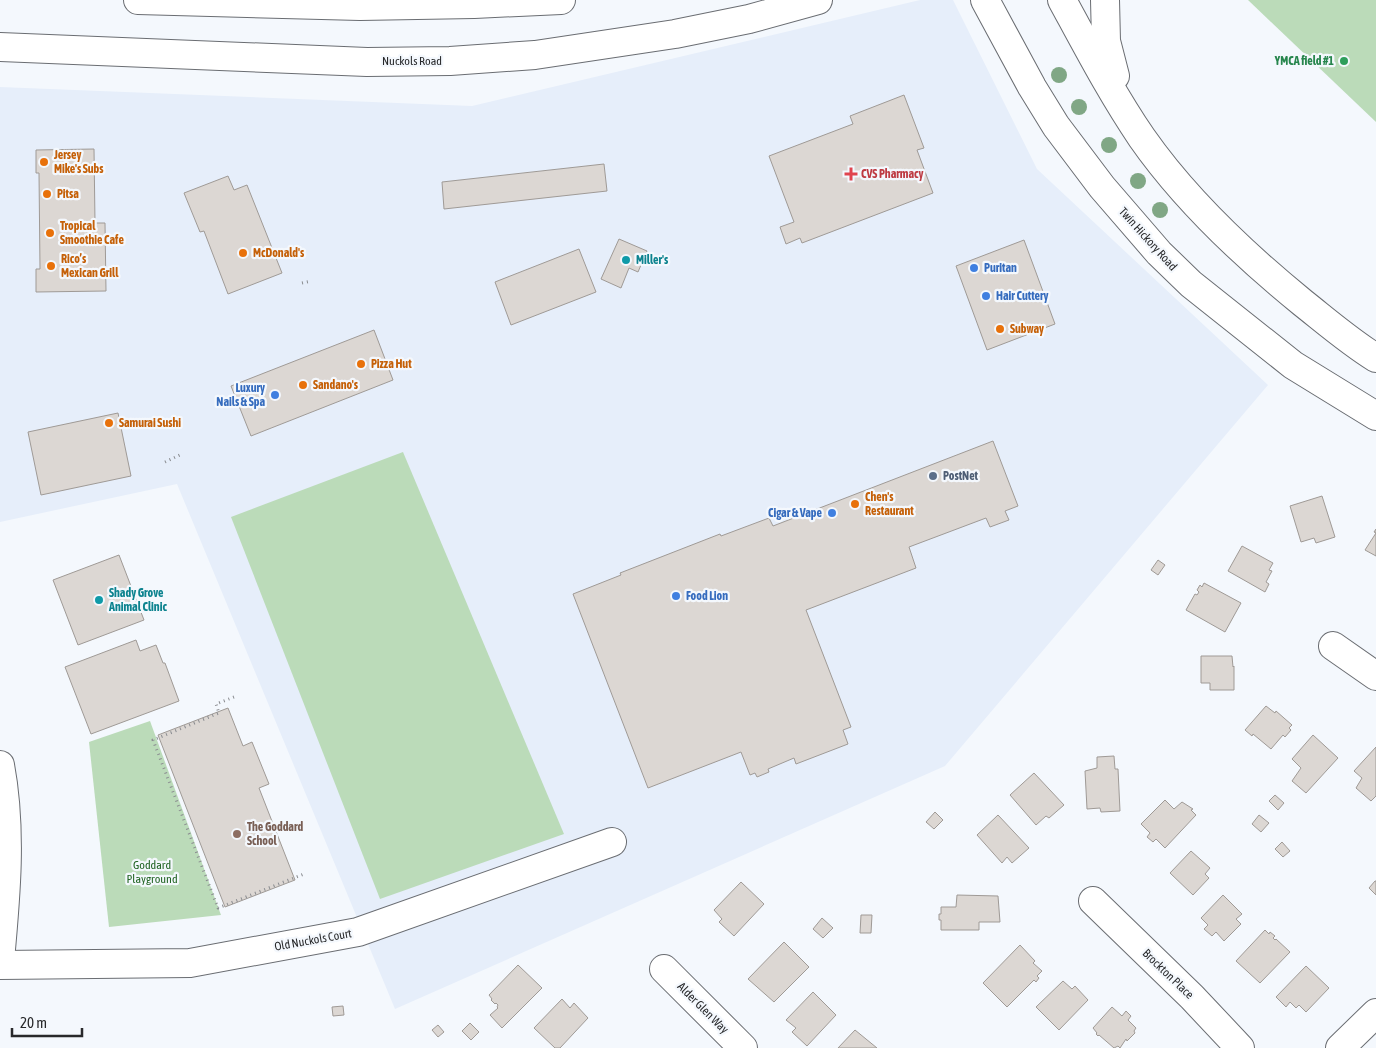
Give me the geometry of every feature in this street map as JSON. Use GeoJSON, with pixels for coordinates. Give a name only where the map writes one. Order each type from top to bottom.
{"type":"FeatureCollection","features":[{"type":"Feature","properties":{"kind":"main road"},"geometry":{"type":"LineString","coordinates":[[138,0],[360,6],[561,0]]}},
{"type":"Feature","properties":{"kind":"main road","name":"Nuckols Road"},"geometry":{"type":"LineString","coordinates":[[0,47],[358,61],[450,61],[535,54],[675,34],[749,19],[818,0]]}},
{"type":"Feature","properties":{"kind":"main road","name":"Twin Hickory Road"},"geometry":{"type":"LineString","coordinates":[[985,0],[1032,88],[1056,126],[1102,186],[1159,254],[1191,284],[1294,365],[1376,416]]}},
{"type":"Feature","properties":{"kind":"main road"},"geometry":{"type":"LineString","coordinates":[[1062,0],[1141,137],[1166,170],[1240,248],[1275,280],[1352,342],[1376,358]]}},
{"type":"Feature","properties":{"kind":"main road"},"geometry":{"type":"LineString","coordinates":[[1105,0],[1106,41],[1113,72],[1141,137]]}},
{"type":"Feature","properties":{"kind":"main road"},"geometry":{"type":"LineString","coordinates":[[1333,646],[1376,676]]}},
{"type":"Feature","properties":{"kind":"main road"},"geometry":{"type":"LineString","coordinates":[[0,765],[4,786],[6,841],[6,894],[0,960]]}},
{"type":"Feature","properties":{"kind":"main road","name":"Old Nuckols Court"},"geometry":{"type":"LineString","coordinates":[[0,965],[190,963],[358,932],[612,842]]}},
{"type":"Feature","properties":{"kind":"main road","name":"Brockton Place"},"geometry":{"type":"LineString","coordinates":[[1093,901],[1192,997],[1240,1048]]}},
{"type":"Feature","properties":{"kind":"main road","name":"Alder Glen Way"},"geometry":{"type":"LineString","coordinates":[[664,969],[743,1048]]}},
{"type":"Feature","properties":{"kind":"main road"},"geometry":{"type":"LineString","coordinates":[[1340,1048],[1376,1013]]}},
{"type":"Feature","properties":{"kind":"path"},"geometry":{"type":"LineString","coordinates":[[302,283],[311,281]]}},
{"type":"Feature","properties":{"kind":"path"},"geometry":{"type":"LineString","coordinates":[[165,462],[182,454]]}},
{"type":"Feature","properties":{"kind":"path"},"geometry":{"type":"LineString","coordinates":[[234,697],[216,704],[219,713],[153,740],[218,908],[304,874]]}},
{"type":"Feature","properties":{"kind":"shaded area"},"geometry":{"type":"Polygon","coordinates":[[[920,0],[953,0],[1037,169],[1268,385],[945,766],[395,1009],[177,484],[0,522],[0,87],[472,106],[920,0]]]}},
{"type":"Feature","properties":{"kind":"green space","name":"YMCA field #1"},"geometry":{"type":"Polygon","coordinates":[[[1248,0],[1376,0],[1376,122],[1248,0]]]}},
{"type":"Feature","properties":{"kind":"green space"},"geometry":{"type":"Polygon","coordinates":[[[403,452],[564,834],[380,899],[231,517],[403,452]]]}},
{"type":"Feature","properties":{"kind":"green space","name":"Goddard Playground"},"geometry":{"type":"Polygon","coordinates":[[[150,721],[221,915],[109,927],[89,742],[150,721]]]}},
{"type":"Feature","properties":{"kind":"building","name":"CVS Pharmacy"},"geometry":{"type":"Polygon","coordinates":[[[904,95],[924,148],[917,150],[933,193],[802,243],[800,238],[786,244],[780,227],[794,222],[769,156],[853,124],[850,116],[904,95]]]}},
{"type":"Feature","properties":{"kind":"building"},"geometry":{"type":"Polygon","coordinates":[[[94,149],[95,223],[105,223],[106,291],[36,292],[36,269],[40,269],[39,173],[36,173],[36,150],[94,149]]]}},
{"type":"Feature","properties":{"kind":"building"},"geometry":{"type":"Polygon","coordinates":[[[604,164],[607,191],[444,209],[442,182],[604,164]]]}},
{"type":"Feature","properties":{"kind":"building","name":"McDonald's"},"geometry":{"type":"Polygon","coordinates":[[[228,176],[234,190],[247,185],[282,273],[228,294],[204,231],[200,232],[184,193],[228,176]]]}},
{"type":"Feature","properties":{"kind":"building","name":"Miller's"},"geometry":{"type":"Polygon","coordinates":[[[619,239],[647,251],[638,272],[629,268],[621,288],[601,279],[619,239]]]}},
{"type":"Feature","properties":{"kind":"building"},"geometry":{"type":"Polygon","coordinates":[[[1024,240],[1055,324],[987,350],[956,266],[1024,240]]]}},
{"type":"Feature","properties":{"kind":"building"},"geometry":{"type":"Polygon","coordinates":[[[579,249],[596,292],[511,325],[495,282],[579,249]]]}},
{"type":"Feature","properties":{"kind":"building"},"geometry":{"type":"Polygon","coordinates":[[[374,330],[393,380],[251,436],[231,386],[374,330]]]}},
{"type":"Feature","properties":{"kind":"building"},"geometry":{"type":"Polygon","coordinates":[[[118,413],[131,476],[41,495],[28,432],[118,413]]]}},
{"type":"Feature","properties":{"kind":"building"},"geometry":{"type":"Polygon","coordinates":[[[993,441],[1018,506],[1005,511],[1009,520],[990,527],[986,518],[909,547],[916,568],[806,610],[851,727],[843,730],[848,744],[796,764],[794,758],[768,769],[769,772],[757,777],[755,773],[750,775],[741,752],[648,788],[573,594],[621,575],[620,573],[720,534],[721,536],[769,518],[773,526],[993,441]]]}},
{"type":"Feature","properties":{"kind":"building"},"geometry":{"type":"Polygon","coordinates":[[[1322,496],[1335,537],[1316,543],[1314,538],[1301,542],[1290,506],[1322,496]]]}},
{"type":"Feature","properties":{"kind":"building"},"geometry":{"type":"Polygon","coordinates":[[[1376,533],[1376,556],[1365,550],[1376,533]]]}},
{"type":"Feature","properties":{"kind":"building"},"geometry":{"type":"Polygon","coordinates":[[[1242,546],[1273,563],[1269,570],[1272,571],[1266,582],[1269,584],[1265,592],[1228,571],[1242,546]]]}},
{"type":"Feature","properties":{"kind":"building","name":"Shady Grove Animal Clinic"},"geometry":{"type":"Polygon","coordinates":[[[119,555],[144,620],[78,645],[53,580],[119,555]]]}},
{"type":"Feature","properties":{"kind":"building"},"geometry":{"type":"Polygon","coordinates":[[[1158,560],[1165,565],[1158,575],[1151,570],[1158,560]]]}},
{"type":"Feature","properties":{"kind":"building"},"geometry":{"type":"Polygon","coordinates":[[[1204,583],[1241,603],[1225,632],[1186,610],[1195,594],[1197,595],[1199,592],[1197,590],[1200,585],[1202,587],[1204,583]]]}},
{"type":"Feature","properties":{"kind":"building"},"geometry":{"type":"Polygon","coordinates":[[[136,640],[140,651],[156,645],[179,701],[91,734],[65,667],[136,640]]]}},
{"type":"Feature","properties":{"kind":"building"},"geometry":{"type":"Polygon","coordinates":[[[1201,656],[1232,656],[1234,690],[1210,690],[1210,683],[1201,683],[1201,656]]]}},
{"type":"Feature","properties":{"kind":"building"},"geometry":{"type":"Polygon","coordinates":[[[1266,706],[1275,713],[1276,711],[1292,725],[1289,728],[1291,730],[1285,737],[1283,735],[1271,749],[1245,730],[1266,706]]]}},
{"type":"Feature","properties":{"kind":"building","name":"The Goddard School"},"geometry":{"type":"Polygon","coordinates":[[[228,708],[243,746],[252,742],[269,784],[259,788],[295,880],[225,907],[158,735],[228,708]]]}},
{"type":"Feature","properties":{"kind":"building"},"geometry":{"type":"Polygon","coordinates":[[[1313,735],[1338,758],[1306,793],[1292,781],[1301,768],[1292,759],[1313,735]]]}},
{"type":"Feature","properties":{"kind":"building"},"geometry":{"type":"Polygon","coordinates":[[[1376,747],[1376,796],[1371,801],[1356,788],[1362,778],[1354,771],[1376,747]]]}},
{"type":"Feature","properties":{"kind":"building"},"geometry":{"type":"Polygon","coordinates":[[[1114,756],[1115,769],[1118,769],[1120,811],[1101,812],[1100,808],[1087,809],[1085,771],[1097,768],[1097,757],[1114,756]]]}},
{"type":"Feature","properties":{"kind":"building"},"geometry":{"type":"Polygon","coordinates":[[[1034,773],[1064,805],[1049,818],[1046,816],[1036,825],[1010,795],[1034,773]]]}},
{"type":"Feature","properties":{"kind":"building"},"geometry":{"type":"Polygon","coordinates":[[[1275,795],[1284,803],[1278,810],[1269,801],[1275,795]]]}},
{"type":"Feature","properties":{"kind":"building"},"geometry":{"type":"Polygon","coordinates":[[[1165,800],[1174,809],[1182,802],[1193,809],[1191,810],[1196,815],[1165,848],[1156,839],[1153,842],[1147,837],[1150,833],[1141,824],[1165,800]]]}},
{"type":"Feature","properties":{"kind":"building"},"geometry":{"type":"Polygon","coordinates":[[[935,812],[943,820],[934,829],[926,822],[935,812]]]}},
{"type":"Feature","properties":{"kind":"building"},"geometry":{"type":"Polygon","coordinates":[[[998,815],[1029,848],[1012,863],[1007,857],[1002,863],[977,835],[998,815]]]}},
{"type":"Feature","properties":{"kind":"building"},"geometry":{"type":"Polygon","coordinates":[[[1259,815],[1269,823],[1261,832],[1252,824],[1259,815]]]}},
{"type":"Feature","properties":{"kind":"building"},"geometry":{"type":"Polygon","coordinates":[[[1282,842],[1290,851],[1283,857],[1275,849],[1282,842]]]}},
{"type":"Feature","properties":{"kind":"building"},"geometry":{"type":"Polygon","coordinates":[[[1191,851],[1210,868],[1205,874],[1209,878],[1193,895],[1170,873],[1191,851]]]}},
{"type":"Feature","properties":{"kind":"building"},"geometry":{"type":"Polygon","coordinates":[[[1376,881],[1376,895],[1369,888],[1376,881]]]}},
{"type":"Feature","properties":{"kind":"building"},"geometry":{"type":"Polygon","coordinates":[[[741,882],[764,904],[734,936],[719,922],[722,919],[714,910],[741,882]]]}},
{"type":"Feature","properties":{"kind":"building"},"geometry":{"type":"Polygon","coordinates":[[[957,895],[998,896],[1000,922],[979,922],[979,930],[941,930],[939,914],[941,914],[941,907],[956,907],[957,895]]]}},
{"type":"Feature","properties":{"kind":"building"},"geometry":{"type":"Polygon","coordinates":[[[1223,895],[1242,914],[1236,919],[1241,924],[1224,941],[1216,932],[1212,936],[1204,929],[1208,925],[1201,918],[1223,895]]]}},
{"type":"Feature","properties":{"kind":"building"},"geometry":{"type":"Polygon","coordinates":[[[861,915],[872,915],[871,933],[860,933],[861,915]]]}},
{"type":"Feature","properties":{"kind":"building"},"geometry":{"type":"Polygon","coordinates":[[[822,918],[833,928],[823,938],[813,929],[822,918]]]}},
{"type":"Feature","properties":{"kind":"building"},"geometry":{"type":"Polygon","coordinates":[[[1265,930],[1275,936],[1273,938],[1290,952],[1260,983],[1236,961],[1265,930]]]}},
{"type":"Feature","properties":{"kind":"building"},"geometry":{"type":"Polygon","coordinates":[[[784,942],[809,967],[774,1002],[748,979],[784,942]]]}},
{"type":"Feature","properties":{"kind":"building"},"geometry":{"type":"Polygon","coordinates":[[[1020,945],[1035,961],[1033,963],[1042,971],[1037,976],[1039,978],[1036,982],[1034,980],[1007,1007],[983,983],[1020,945]]]}},
{"type":"Feature","properties":{"kind":"building"},"geometry":{"type":"Polygon","coordinates":[[[518,965],[542,988],[502,1028],[490,1015],[498,1008],[498,1005],[491,1000],[489,995],[518,965]]]}},
{"type":"Feature","properties":{"kind":"building"},"geometry":{"type":"Polygon","coordinates":[[[1306,966],[1329,988],[1306,1012],[1299,1005],[1296,1008],[1290,1002],[1286,1007],[1276,997],[1306,966]]]}},
{"type":"Feature","properties":{"kind":"building"},"geometry":{"type":"Polygon","coordinates":[[[1063,981],[1072,989],[1075,986],[1088,1000],[1059,1030],[1036,1007],[1063,981]]]}},
{"type":"Feature","properties":{"kind":"building"},"geometry":{"type":"Polygon","coordinates":[[[813,992],[836,1015],[807,1046],[792,1032],[796,1028],[786,1020],[813,992]]]}},
{"type":"Feature","properties":{"kind":"building"},"geometry":{"type":"Polygon","coordinates":[[[562,999],[570,1008],[574,1003],[588,1018],[560,1048],[555,1048],[534,1028],[562,999]]]}},
{"type":"Feature","properties":{"kind":"building"},"geometry":{"type":"Polygon","coordinates":[[[343,1006],[344,1015],[333,1016],[332,1007],[343,1006]]]}},
{"type":"Feature","properties":{"kind":"building"},"geometry":{"type":"Polygon","coordinates":[[[1112,1007],[1122,1016],[1126,1011],[1131,1016],[1128,1020],[1136,1028],[1135,1033],[1127,1041],[1126,1039],[1120,1048],[1118,1046],[1114,1048],[1098,1036],[1093,1028],[1112,1007]]]}},
{"type":"Feature","properties":{"kind":"building"},"geometry":{"type":"Polygon","coordinates":[[[470,1023],[479,1032],[471,1040],[462,1031],[470,1023]]]}},
{"type":"Feature","properties":{"kind":"building"},"geometry":{"type":"Polygon","coordinates":[[[438,1025],[444,1032],[438,1037],[432,1030],[438,1025]]]}},
{"type":"Feature","properties":{"kind":"building"},"geometry":{"type":"Polygon","coordinates":[[[855,1030],[877,1048],[838,1048],[855,1030]]]}},
{"type":"Feature","properties":{"kind":"place","name":"YMCA field #1"},"geometry":{"type":"Point","coordinates":[1344,61]}},
{"type":"Feature","properties":{"kind":"place","name":"Jersey Mike's Subs"},"geometry":{"type":"Point","coordinates":[44,162]}},
{"type":"Feature","properties":{"kind":"place","name":"CVS Pharmacy"},"geometry":{"type":"Point","coordinates":[851,174]}},
{"type":"Feature","properties":{"kind":"place","name":"Pitsa"},"geometry":{"type":"Point","coordinates":[47,194]}},
{"type":"Feature","properties":{"kind":"place","name":"Tropical Smoothie Cafe"},"geometry":{"type":"Point","coordinates":[50,233]}},
{"type":"Feature","properties":{"kind":"place","name":"McDonald's"},"geometry":{"type":"Point","coordinates":[243,253]}},
{"type":"Feature","properties":{"kind":"place","name":"Miller's"},"geometry":{"type":"Point","coordinates":[626,260]}},
{"type":"Feature","properties":{"kind":"place","name":"Rico’s Mexican Grill"},"geometry":{"type":"Point","coordinates":[51,266]}},
{"type":"Feature","properties":{"kind":"place","name":"Puritan"},"geometry":{"type":"Point","coordinates":[974,268]}},
{"type":"Feature","properties":{"kind":"place","name":"Hair Cuttery"},"geometry":{"type":"Point","coordinates":[986,296]}},
{"type":"Feature","properties":{"kind":"place","name":"Subway"},"geometry":{"type":"Point","coordinates":[1000,329]}},
{"type":"Feature","properties":{"kind":"place","name":"Pizza Hut"},"geometry":{"type":"Point","coordinates":[361,364]}},
{"type":"Feature","properties":{"kind":"place","name":"Sandano's"},"geometry":{"type":"Point","coordinates":[303,385]}},
{"type":"Feature","properties":{"kind":"place","name":"Luxury Nails & Spa"},"geometry":{"type":"Point","coordinates":[275,395]}},
{"type":"Feature","properties":{"kind":"place","name":"Samurai Sushi"},"geometry":{"type":"Point","coordinates":[109,423]}},
{"type":"Feature","properties":{"kind":"place","name":"PostNet"},"geometry":{"type":"Point","coordinates":[933,476]}},
{"type":"Feature","properties":{"kind":"place","name":"Chen's Restaurant"},"geometry":{"type":"Point","coordinates":[855,504]}},
{"type":"Feature","properties":{"kind":"place","name":"Cigar & Vape"},"geometry":{"type":"Point","coordinates":[832,513]}},
{"type":"Feature","properties":{"kind":"place","name":"Food Lion"},"geometry":{"type":"Point","coordinates":[676,596]}},
{"type":"Feature","properties":{"kind":"place","name":"Shady Grove Animal Clinic"},"geometry":{"type":"Point","coordinates":[99,600]}},
{"type":"Feature","properties":{"kind":"place","name":"The Goddard School"},"geometry":{"type":"Point","coordinates":[237,834]}}]}
